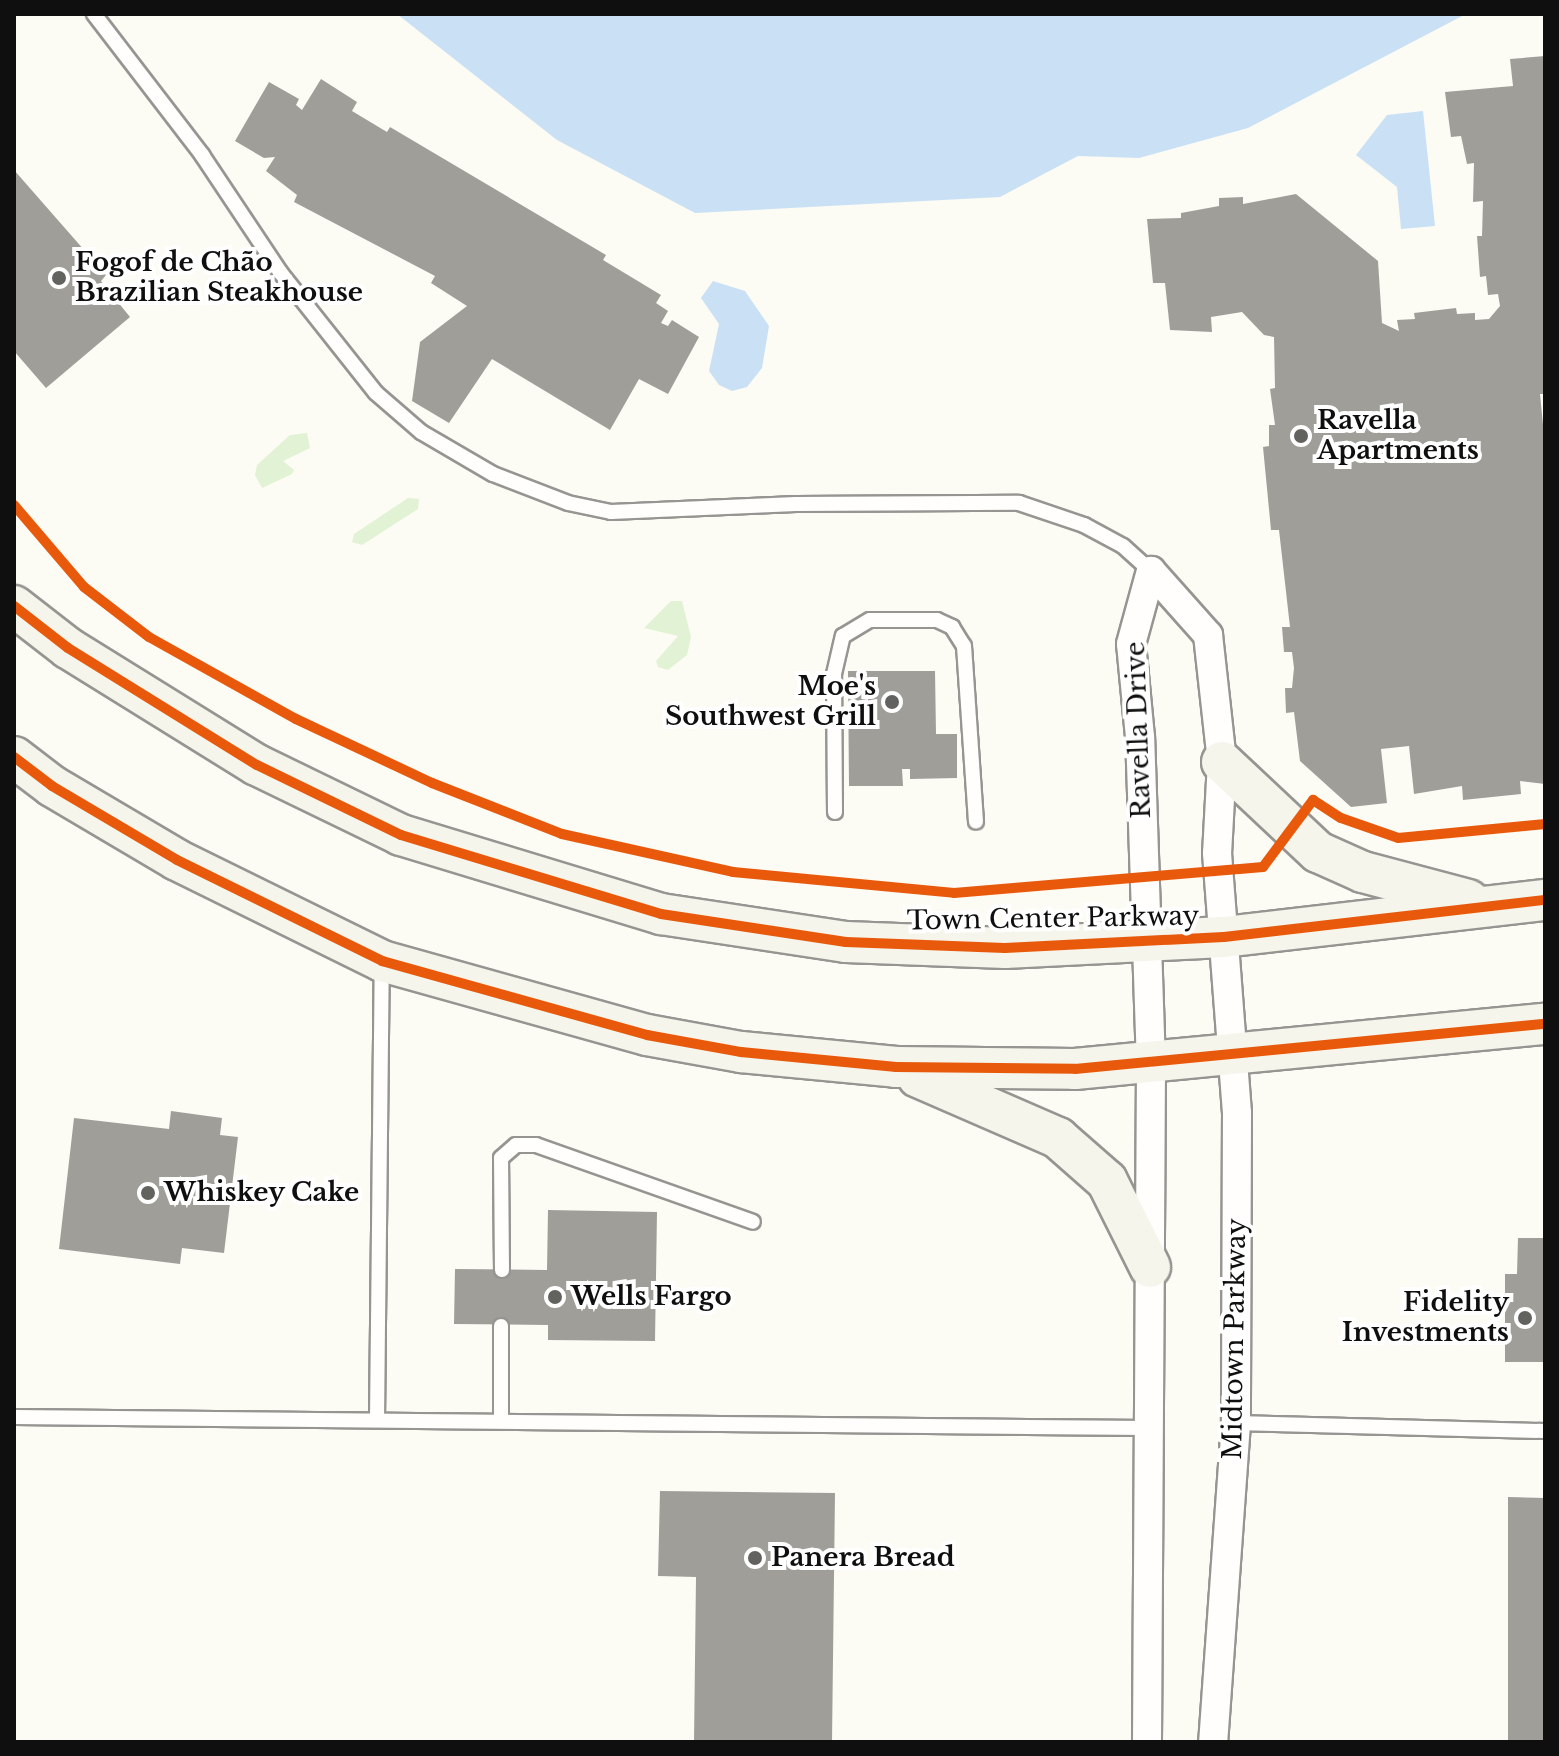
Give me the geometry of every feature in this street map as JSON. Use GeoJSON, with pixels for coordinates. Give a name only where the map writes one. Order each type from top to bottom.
{"type":"FeatureCollection","features":[{"type":"Feature","properties":{"kind":"main road","name":"Town Center Parkway"},"geometry":{"type":"LineString","coordinates":[[14,606],[68,648],[257,765],[401,835],[570,890],[661,914],[846,942],[940,949],[1147,943],[1224,937],[1545,900]]}},
{"type":"Feature","properties":{"kind":"main road"},"geometry":{"type":"LineString","coordinates":[[14,757],[52,786],[177,860],[382,961],[647,1035],[741,1052],[896,1067],[975,1071],[1151,1065],[1545,1024]]}},
{"type":"Feature","properties":{"kind":"main road"},"geometry":{"type":"LineString","coordinates":[[1222,762],[1318,852],[1363,872],[1492,906]]}},
{"type":"Feature","properties":{"kind":"main road"},"geometry":{"type":"LineString","coordinates":[[896,1067],[1058,1138],[1107,1181],[1150,1267]]}},
{"type":"Feature","properties":{"kind":"street"},"geometry":{"type":"LineString","coordinates":[[1151,571],[1208,635],[1222,762],[1217,853],[1224,937]]}},
{"type":"Feature","properties":{"kind":"street","name":"Ravella Drive"},"geometry":{"type":"LineString","coordinates":[[1147,943],[1140,737],[1131,644],[1151,571]]}},
{"type":"Feature","properties":{"kind":"street","name":"Midtown Parkway"},"geometry":{"type":"LineString","coordinates":[[1213,1742],[1236,1423],[1235,1056],[1224,937]]}},
{"type":"Feature","properties":{"kind":"street"},"geometry":{"type":"LineString","coordinates":[[1147,943],[1151,1065],[1147,1742]]}},
{"type":"Feature","properties":{"kind":"lane"},"geometry":{"type":"LineString","coordinates":[[94,14],[202,155],[280,272],[376,393],[421,432],[493,474],[568,503],[611,512],[796,504],[1019,503],[1084,525],[1123,546],[1151,571]]}},
{"type":"Feature","properties":{"kind":"lane"},"geometry":{"type":"LineString","coordinates":[[835,812],[834,674],[843,636],[870,620],[937,620],[952,627],[964,646],[976,822]]}},
{"type":"Feature","properties":{"kind":"lane"},"geometry":{"type":"LineString","coordinates":[[377,1420],[382,961]]}},
{"type":"Feature","properties":{"kind":"lane"},"geometry":{"type":"LineString","coordinates":[[502,1270],[501,1158],[516,1145],[536,1145],[753,1222]]}},
{"type":"Feature","properties":{"kind":"lane"},"geometry":{"type":"LineString","coordinates":[[501,1326],[501,1421]]}},
{"type":"Feature","properties":{"kind":"lane"},"geometry":{"type":"LineString","coordinates":[[14,1417],[1148,1428]]}},
{"type":"Feature","properties":{"kind":"lane"},"geometry":{"type":"LineString","coordinates":[[1236,1423],[1545,1431]]}},
{"type":"Feature","properties":{"kind":"green space"},"geometry":{"type":"Polygon","coordinates":[[[307,433],[310,448],[283,461],[294,470],[292,474],[262,488],[255,475],[257,465],[290,435],[307,433]]]}},
{"type":"Feature","properties":{"kind":"green space"},"geometry":{"type":"Polygon","coordinates":[[[408,498],[419,499],[418,509],[362,545],[352,542],[354,534],[408,498]]]}},
{"type":"Feature","properties":{"kind":"green space"},"geometry":{"type":"Polygon","coordinates":[[[671,601],[682,601],[691,637],[687,655],[668,670],[658,667],[656,661],[678,636],[644,628],[671,601]]]}},
{"type":"Feature","properties":{"kind":"water"},"geometry":{"type":"Polygon","coordinates":[[[397,14],[1466,14],[1248,128],[1139,158],[1078,156],[1000,197],[695,213],[557,140],[397,14]]]}},
{"type":"Feature","properties":{"kind":"water"},"geometry":{"type":"Polygon","coordinates":[[[1423,111],[1435,226],[1401,229],[1397,187],[1356,155],[1387,115],[1423,111]]]}},
{"type":"Feature","properties":{"kind":"water"},"geometry":{"type":"Polygon","coordinates":[[[713,281],[745,291],[769,326],[762,368],[747,387],[732,391],[719,385],[709,371],[719,324],[701,298],[713,281]]]}},
{"type":"Feature","properties":{"kind":"building"},"geometry":{"type":"Polygon","coordinates":[[[1545,56],[1545,394],[1540,394],[1545,445],[1545,784],[1520,781],[1521,794],[1463,800],[1462,786],[1414,794],[1409,746],[1381,749],[1387,803],[1351,807],[1300,761],[1294,712],[1286,713],[1285,688],[1292,688],[1294,668],[1292,652],[1284,652],[1282,627],[1290,627],[1279,530],[1271,530],[1263,447],[1269,446],[1269,425],[1275,425],[1270,389],[1275,388],[1274,337],[1264,335],[1242,312],[1211,317],[1212,332],[1170,330],[1165,283],[1153,283],[1147,219],[1181,218],[1181,213],[1219,206],[1219,198],[1243,197],[1243,204],[1296,194],[1378,261],[1382,323],[1399,331],[1397,320],[1415,319],[1414,313],[1456,308],[1457,314],[1475,313],[1475,320],[1489,319],[1500,306],[1498,294],[1488,295],[1486,276],[1480,277],[1477,236],[1482,236],[1483,201],[1473,202],[1474,163],[1467,164],[1461,136],[1451,137],[1445,92],[1513,86],[1510,59],[1545,56]]]}},
{"type":"Feature","properties":{"kind":"building"},"geometry":{"type":"Polygon","coordinates":[[[321,79],[357,102],[352,111],[387,132],[390,127],[606,255],[603,260],[661,295],[656,303],[668,311],[661,323],[668,326],[672,320],[699,337],[668,394],[639,379],[610,430],[492,359],[449,423],[412,401],[420,342],[467,306],[431,283],[435,276],[294,202],[297,195],[266,171],[275,157],[264,158],[235,141],[269,82],[299,99],[296,105],[302,110],[321,79]]]}},
{"type":"Feature","properties":{"kind":"building","name":"Fogof de Chão Brazilian Steakhouse"},"geometry":{"type":"Polygon","coordinates":[[[14,170],[106,275],[101,281],[130,317],[46,388],[14,351],[14,170]]]}},
{"type":"Feature","properties":{"kind":"building","name":"Moe's Southwest Grill"},"geometry":{"type":"Polygon","coordinates":[[[848,671],[935,671],[936,734],[957,734],[957,778],[910,779],[910,769],[902,769],[903,786],[849,786],[848,671]]]}},
{"type":"Feature","properties":{"kind":"building","name":"Whiskey Cake"},"geometry":{"type":"Polygon","coordinates":[[[171,1111],[222,1118],[220,1135],[238,1137],[224,1253],[182,1248],[180,1264],[59,1249],[74,1118],[169,1129],[171,1111]]]}},
{"type":"Feature","properties":{"kind":"building","name":"Wells Fargo"},"geometry":{"type":"Polygon","coordinates":[[[548,1210],[657,1212],[655,1341],[548,1340],[548,1325],[454,1324],[455,1269],[547,1270],[548,1210]]]}},
{"type":"Feature","properties":{"kind":"building","name":"Fidelity Investments"},"geometry":{"type":"Polygon","coordinates":[[[1518,1238],[1545,1238],[1545,1362],[1505,1362],[1505,1274],[1517,1274],[1518,1238]]]}},
{"type":"Feature","properties":{"kind":"building"},"geometry":{"type":"Polygon","coordinates":[[[660,1491],[835,1493],[832,1742],[694,1742],[696,1577],[658,1576],[660,1491]]]}},
{"type":"Feature","properties":{"kind":"building"},"geometry":{"type":"Polygon","coordinates":[[[1508,1497],[1545,1498],[1545,1742],[1508,1742],[1508,1497]]]}},
{"type":"Feature","properties":{"kind":"cycle path"},"geometry":{"type":"LineString","coordinates":[[14,505],[84,587],[149,637],[296,719],[432,783],[562,834],[733,872],[954,893],[1263,867],[1313,800],[1341,818],[1398,838],[1545,824]]}},
{"type":"Feature","properties":{"kind":"cycle path"},"geometry":{"type":"LineString","coordinates":[[14,606],[68,648],[257,765],[401,835],[661,914],[846,942],[1005,948],[1224,937],[1545,900]]}},
{"type":"Feature","properties":{"kind":"cycle path"},"geometry":{"type":"LineString","coordinates":[[14,757],[52,786],[177,860],[382,961],[647,1035],[741,1052],[896,1067],[1075,1069],[1545,1024]]}},
{"type":"Feature","properties":{"kind":"place","name":"Fogof de Chão Brazilian Steakhouse"},"geometry":{"type":"Point","coordinates":[59,278]}},
{"type":"Feature","properties":{"kind":"place","name":"Ravella Apartments"},"geometry":{"type":"Point","coordinates":[1301,436]}},
{"type":"Feature","properties":{"kind":"place","name":"Moe's Southwest Grill"},"geometry":{"type":"Point","coordinates":[892,702]}},
{"type":"Feature","properties":{"kind":"place","name":"Whiskey Cake"},"geometry":{"type":"Point","coordinates":[148,1193]}},
{"type":"Feature","properties":{"kind":"place","name":"Wells Fargo"},"geometry":{"type":"Point","coordinates":[555,1297]}},
{"type":"Feature","properties":{"kind":"place","name":"Fidelity Investments"},"geometry":{"type":"Point","coordinates":[1525,1318]}},
{"type":"Feature","properties":{"kind":"place","name":"Panera Bread"},"geometry":{"type":"Point","coordinates":[755,1558]}}]}
